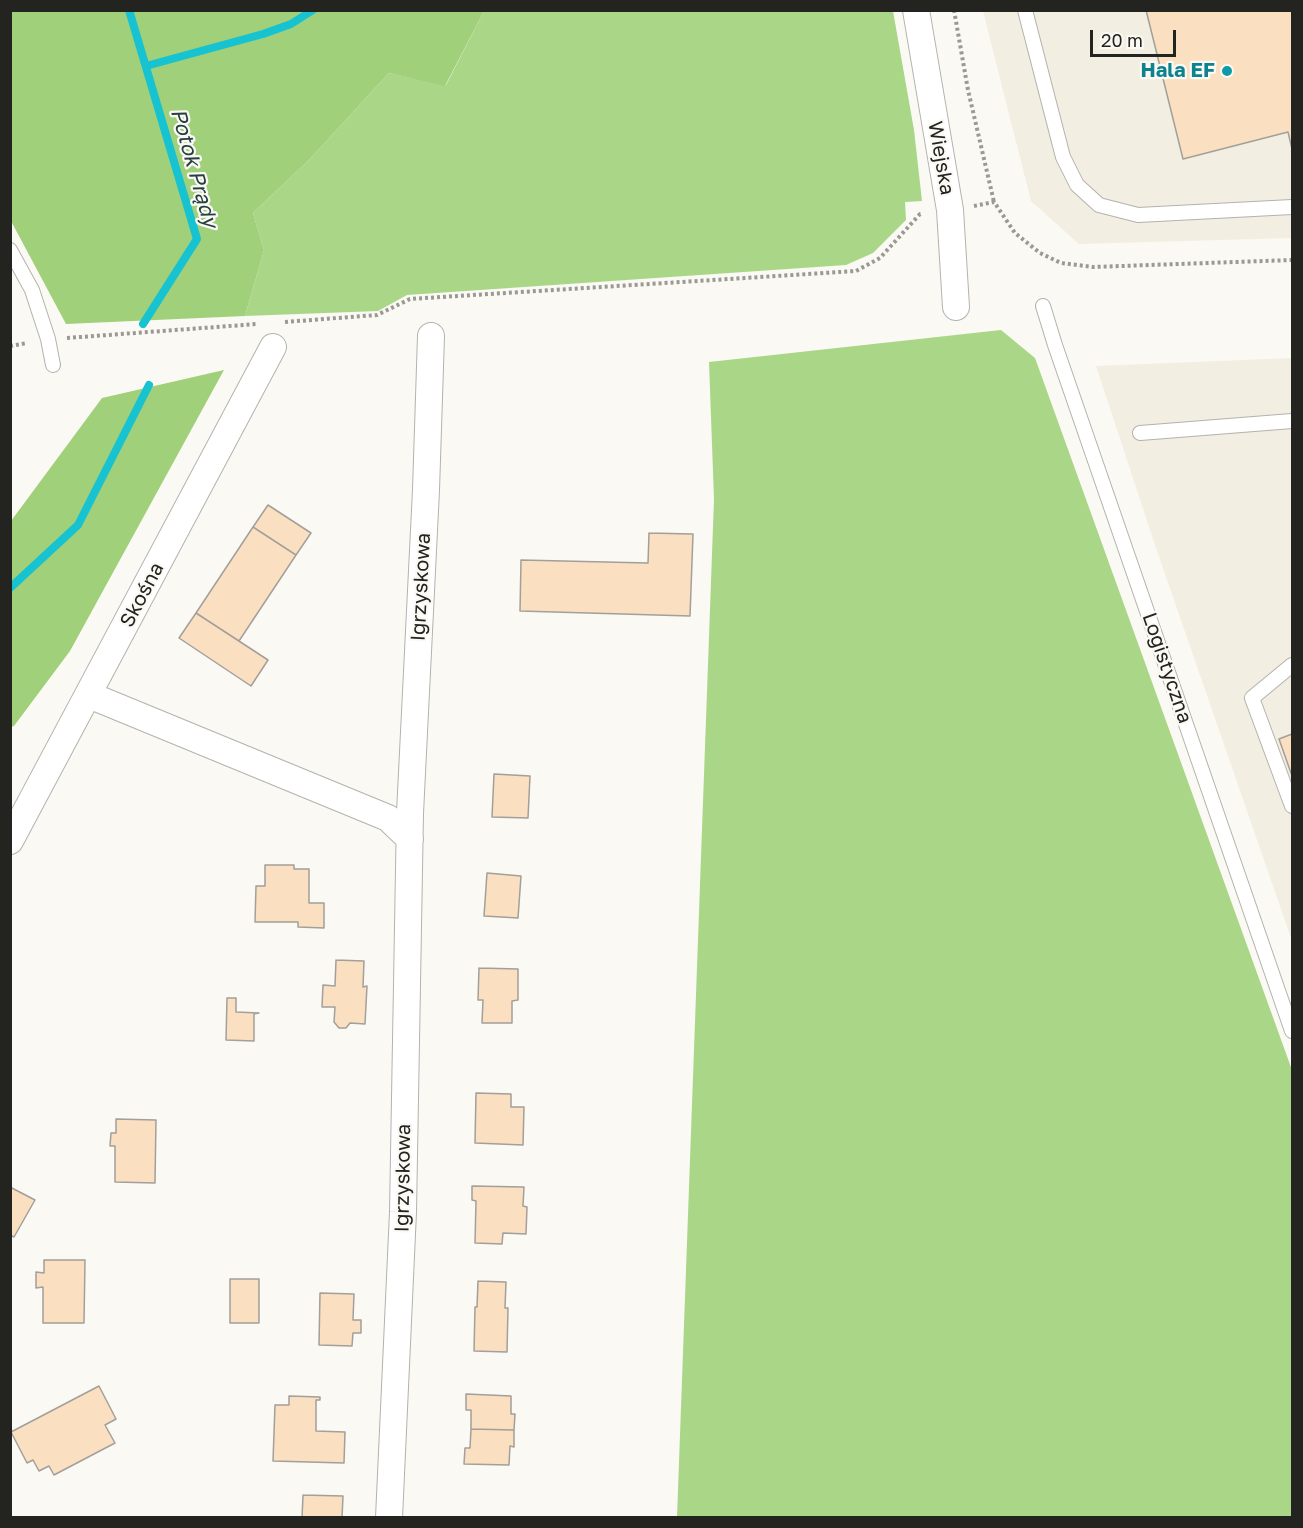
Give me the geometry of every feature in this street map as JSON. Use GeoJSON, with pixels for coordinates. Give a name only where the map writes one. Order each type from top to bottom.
{"type":"FeatureCollection","features":[{"type":"Feature","properties":{"kind":"street","name":"Wiejska"},"geometry":{"type":"LineString","coordinates":[[916,10],[950,210],[956,307]]}},
{"type":"Feature","properties":{"kind":"street","name":"Igrzyskowa"},"geometry":{"type":"LineString","coordinates":[[389,1518],[403,1212],[410,838],[431,336]]}},
{"type":"Feature","properties":{"kind":"street","name":"Skośna"},"geometry":{"type":"LineString","coordinates":[[10,842],[273,347]]}},
{"type":"Feature","properties":{"kind":"street"},"geometry":{"type":"LineString","coordinates":[[89,695],[388,818],[410,838]]}},
{"type":"Feature","properties":{"kind":"lane"},"geometry":{"type":"LineString","coordinates":[[1025,10],[1063,157],[1077,185],[1099,205],[1138,215],[1293,207]]}},
{"type":"Feature","properties":{"kind":"lane"},"geometry":{"type":"LineString","coordinates":[[10,250],[32,290],[48,339],[53,365]]}},
{"type":"Feature","properties":{"kind":"lane","name":"Logistyczna"},"geometry":{"type":"LineString","coordinates":[[1042,306],[1293,1031]]}},
{"type":"Feature","properties":{"kind":"lane"},"geometry":{"type":"LineString","coordinates":[[1140,433],[1293,421]]}},
{"type":"Feature","properties":{"kind":"lane"},"geometry":{"type":"LineString","coordinates":[[1293,665],[1252,698],[1293,806]]}},
{"type":"Feature","properties":{"kind":"path"},"geometry":{"type":"LineString","coordinates":[[954,10],[968,90],[994,202],[1015,233],[1040,253],[1061,263],[1093,267],[1293,260]]}},
{"type":"Feature","properties":{"kind":"path"},"geometry":{"type":"LineString","coordinates":[[283,322],[377,315],[410,299],[856,271],[880,258],[920,214],[994,202]]}},
{"type":"Feature","properties":{"kind":"path"},"geometry":{"type":"LineString","coordinates":[[10,346],[48,339],[260,324]]}},
{"type":"Feature","properties":{"kind":"shaded area"},"geometry":{"type":"Polygon","coordinates":[[[983,11],[1292,11],[1292,238],[1079,244],[1031,201],[983,11]]]}},
{"type":"Feature","properties":{"kind":"shaded area"},"geometry":{"type":"Polygon","coordinates":[[[1292,358],[1292,941],[1156,548],[1096,366],[1292,358]]]}},
{"type":"Feature","properties":{"kind":"green space"},"geometry":{"type":"Polygon","coordinates":[[[10,11],[484,11],[445,86],[389,73],[309,160],[253,213],[264,250],[245,316],[66,324],[11,221],[10,11]]]}},
{"type":"Feature","properties":{"kind":"green space"},"geometry":{"type":"Polygon","coordinates":[[[484,11],[893,11],[914,130],[922,201],[905,202],[906,220],[873,253],[846,265],[407,295],[378,311],[245,316],[264,250],[253,213],[309,160],[389,73],[446,85],[484,11]]]}},
{"type":"Feature","properties":{"kind":"green space"},"geometry":{"type":"Polygon","coordinates":[[[1001,330],[1035,358],[1292,1070],[1292,1517],[677,1517],[714,499],[709,362],[1001,330]]]}},
{"type":"Feature","properties":{"kind":"green space"},"geometry":{"type":"Polygon","coordinates":[[[224,370],[70,651],[11,727],[11,521],[102,398],[224,370]]]}},
{"type":"Feature","properties":{"kind":"building","name":"Hala EF"},"geometry":{"type":"Polygon","coordinates":[[[1146,10],[1292,10],[1292,149],[1288,132],[1183,159],[1146,10]]]}},
{"type":"Feature","properties":{"kind":"building"},"geometry":{"type":"Polygon","coordinates":[[[268,505],[311,533],[296,555],[253,527],[268,505]]]}},
{"type":"Feature","properties":{"kind":"building"},"geometry":{"type":"Polygon","coordinates":[[[253,527],[296,555],[239,641],[196,613],[253,527]]]}},
{"type":"Feature","properties":{"kind":"building"},"geometry":{"type":"Polygon","coordinates":[[[649,533],[693,534],[690,616],[520,611],[521,560],[648,563],[649,533]]]}},
{"type":"Feature","properties":{"kind":"building"},"geometry":{"type":"Polygon","coordinates":[[[196,613],[268,660],[251,686],[179,638],[196,613]]]}},
{"type":"Feature","properties":{"kind":"building"},"geometry":{"type":"Polygon","coordinates":[[[1292,734],[1292,776],[1279,739],[1292,734]]]}},
{"type":"Feature","properties":{"kind":"building"},"geometry":{"type":"Polygon","coordinates":[[[494,774],[530,776],[528,818],[492,817],[494,774]]]}},
{"type":"Feature","properties":{"kind":"building"},"geometry":{"type":"Polygon","coordinates":[[[265,865],[294,865],[294,869],[309,869],[309,903],[324,903],[324,928],[298,927],[298,922],[255,922],[256,886],[265,886],[265,865]]]}},
{"type":"Feature","properties":{"kind":"building"},"geometry":{"type":"Polygon","coordinates":[[[487,873],[521,876],[518,918],[484,916],[487,873]]]}},
{"type":"Feature","properties":{"kind":"building"},"geometry":{"type":"Polygon","coordinates":[[[336,960],[364,961],[363,987],[367,986],[365,1024],[350,1023],[346,1028],[339,1028],[334,1022],[335,1007],[322,1007],[323,985],[335,986],[336,960]]]}},
{"type":"Feature","properties":{"kind":"building"},"geometry":{"type":"Polygon","coordinates":[[[479,968],[518,969],[518,1000],[512,1001],[512,1023],[482,1023],[483,1000],[478,1000],[479,968]]]}},
{"type":"Feature","properties":{"kind":"building"},"geometry":{"type":"Polygon","coordinates":[[[227,998],[236,998],[236,1012],[259,1013],[254,1014],[254,1041],[226,1040],[227,998]]]}},
{"type":"Feature","properties":{"kind":"building"},"geometry":{"type":"Polygon","coordinates":[[[476,1093],[511,1094],[511,1107],[524,1107],[523,1145],[475,1143],[476,1093]]]}},
{"type":"Feature","properties":{"kind":"building"},"geometry":{"type":"Polygon","coordinates":[[[116,1119],[156,1120],[155,1183],[115,1182],[115,1146],[110,1146],[111,1133],[116,1133],[116,1119]]]}},
{"type":"Feature","properties":{"kind":"building"},"geometry":{"type":"Polygon","coordinates":[[[472,1186],[524,1187],[523,1206],[527,1207],[526,1234],[503,1233],[502,1244],[475,1243],[476,1201],[472,1200],[472,1186]]]}},
{"type":"Feature","properties":{"kind":"building"},"geometry":{"type":"Polygon","coordinates":[[[10,1187],[35,1200],[14,1237],[10,1235],[10,1187]]]}},
{"type":"Feature","properties":{"kind":"building"},"geometry":{"type":"Polygon","coordinates":[[[44,1260],[85,1260],[84,1323],[43,1323],[43,1287],[36,1288],[36,1272],[44,1273],[44,1260]]]}},
{"type":"Feature","properties":{"kind":"building"},"geometry":{"type":"Polygon","coordinates":[[[230,1279],[259,1279],[259,1323],[230,1323],[230,1279]]]}},
{"type":"Feature","properties":{"kind":"building"},"geometry":{"type":"Polygon","coordinates":[[[478,1281],[506,1282],[507,1352],[474,1351],[478,1281]]]}},
{"type":"Feature","properties":{"kind":"building"},"geometry":{"type":"Polygon","coordinates":[[[320,1293],[354,1294],[353,1320],[361,1320],[361,1333],[353,1333],[352,1346],[319,1345],[320,1293]]]}},
{"type":"Feature","properties":{"kind":"building"},"geometry":{"type":"Polygon","coordinates":[[[99,1386],[116,1419],[105,1425],[115,1443],[54,1475],[49,1466],[39,1471],[33,1460],[27,1463],[11,1432],[99,1386]]]}},
{"type":"Feature","properties":{"kind":"building"},"geometry":{"type":"Polygon","coordinates":[[[466,1394],[511,1396],[511,1414],[515,1414],[514,1430],[471,1429],[471,1410],[466,1410],[466,1394]]]}},
{"type":"Feature","properties":{"kind":"building"},"geometry":{"type":"Polygon","coordinates":[[[289,1396],[320,1397],[320,1400],[316,1400],[316,1431],[345,1432],[344,1463],[273,1461],[275,1405],[289,1405],[289,1396]]]}},
{"type":"Feature","properties":{"kind":"building"},"geometry":{"type":"Polygon","coordinates":[[[471,1429],[514,1430],[514,1447],[510,1446],[509,1465],[464,1464],[465,1448],[470,1448],[471,1429]]]}},
{"type":"Feature","properties":{"kind":"building"},"geometry":{"type":"Polygon","coordinates":[[[303,1495],[343,1496],[342,1518],[302,1518],[303,1495]]]}},
{"type":"Feature","properties":{"kind":"waterway","name":"Potok Prądy"},"geometry":{"type":"LineString","coordinates":[[129,10],[197,239],[143,324]]}},
{"type":"Feature","properties":{"kind":"waterway"},"geometry":{"type":"LineString","coordinates":[[146,66],[263,34],[291,24],[313,10]]}},
{"type":"Feature","properties":{"kind":"waterway","name":"Potok Prądy"},"geometry":{"type":"LineString","coordinates":[[10,588],[78,525],[149,385]]}},
{"type":"Feature","properties":{"kind":"place","name":"Hala EF"},"geometry":{"type":"Point","coordinates":[1227,71]}}]}
